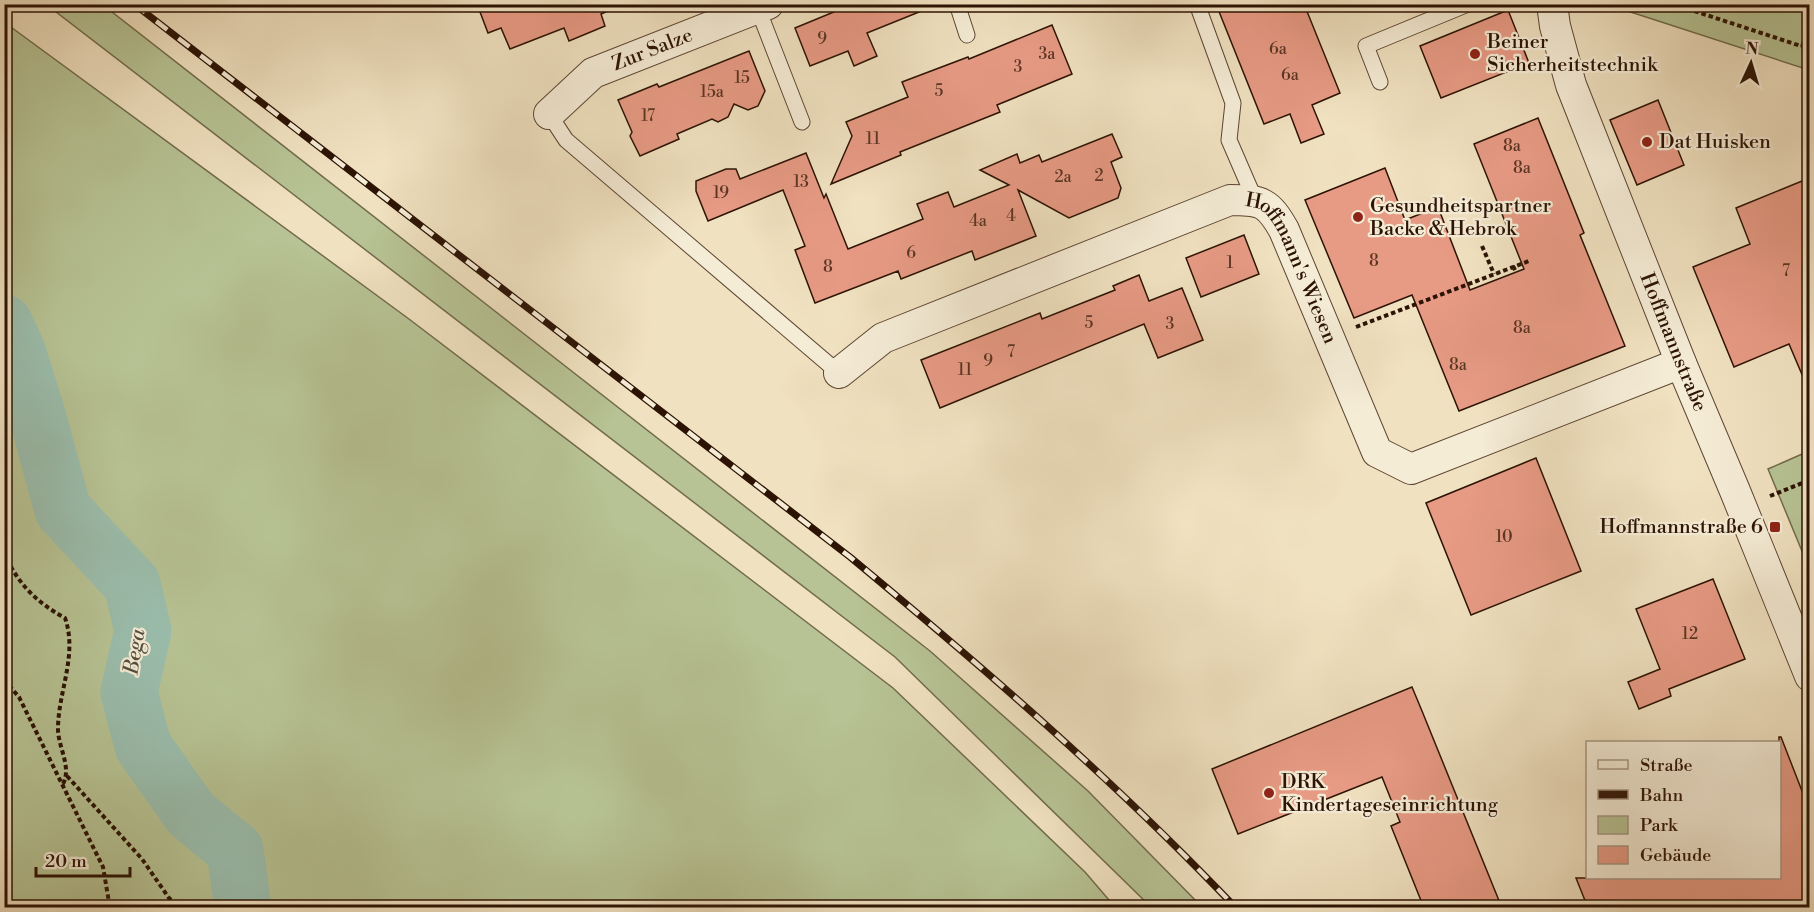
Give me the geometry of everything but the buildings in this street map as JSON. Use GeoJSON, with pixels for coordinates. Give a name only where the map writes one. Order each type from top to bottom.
{"type":"FeatureCollection","features":[{"type":"Feature","properties":{"kind":"street","name":"Hoffmannstraße"},"geometry":{"type":"LineString","coordinates":[[1552,4],[1555,26],[1571,85],[1681,363],[1809,676]]}},
{"type":"Feature","properties":{"kind":"street","name":"Zur Salze"},"geometry":{"type":"LineString","coordinates":[[549,114],[593,73],[763,7]]}},
{"type":"Feature","properties":{"kind":"street","name":"Hoffmann's Wiesen"},"geometry":{"type":"LineString","coordinates":[[839,373],[883,338],[1230,201],[1255,200],[1274,212],[1284,230],[1377,452],[1411,469],[1681,363]]}},
{"type":"Feature","properties":{"kind":"lane"},"geometry":{"type":"LineString","coordinates":[[957,4],[968,35]]}},
{"type":"Feature","properties":{"kind":"lane"},"geometry":{"type":"LineString","coordinates":[[1197,4],[1233,103],[1229,140],[1255,200]]}},
{"type":"Feature","properties":{"kind":"lane"},"geometry":{"type":"LineString","coordinates":[[1380,82],[1366,46],[1468,4]]}},
{"type":"Feature","properties":{"kind":"lane"},"geometry":{"type":"LineString","coordinates":[[763,7],[802,122]]}},
{"type":"Feature","properties":{"kind":"lane"},"geometry":{"type":"LineString","coordinates":[[549,114],[566,140],[839,373]]}},
{"type":"Feature","properties":{"kind":"path"},"geometry":{"type":"LineString","coordinates":[[1673,4],[1809,50]]}},
{"type":"Feature","properties":{"kind":"path"},"geometry":{"type":"LineString","coordinates":[[1802,47],[1809,24]]}},
{"type":"Feature","properties":{"kind":"path"},"geometry":{"type":"LineString","coordinates":[[1482,246],[1494,274]]}},
{"type":"Feature","properties":{"kind":"path"},"geometry":{"type":"LineString","coordinates":[[1329,338],[1529,261]]}},
{"type":"Feature","properties":{"kind":"path"},"geometry":{"type":"LineString","coordinates":[[1513,266],[1516,272]]}},
{"type":"Feature","properties":{"kind":"path"},"geometry":{"type":"LineString","coordinates":[[1742,508],[1809,480]]}},
{"type":"Feature","properties":{"kind":"path"},"geometry":{"type":"LineString","coordinates":[[4,553],[22,583],[41,604],[65,618],[70,632],[67,674],[60,706],[58,731],[67,776],[142,859],[169,898],[180,908]]}},
{"type":"Feature","properties":{"kind":"path"},"geometry":{"type":"LineString","coordinates":[[4,680],[19,697],[103,867],[110,908]]}},
{"type":"Feature","properties":{"kind":"path"},"geometry":{"type":"LineString","coordinates":[[63,784],[67,776]]}},
{"type":"Feature","properties":{"kind":"green space"},"geometry":{"type":"Polygon","coordinates":[[[47,5],[103,5],[930,651],[1088,791],[1202,907],[1151,907],[895,657],[47,5]]]}},
{"type":"Feature","properties":{"kind":"green space"},"geometry":{"type":"Polygon","coordinates":[[[1609,5],[1809,5],[1809,70],[1609,5]]]}},
{"type":"Feature","properties":{"kind":"green space"},"geometry":{"type":"Polygon","coordinates":[[[4,22],[409,319],[893,688],[1085,872],[1115,907],[5,907],[4,22]]]}},
{"type":"Feature","properties":{"kind":"green space"},"geometry":{"type":"Polygon","coordinates":[[[1809,451],[1809,568],[1768,469],[1809,451]]]}},
{"type":"Feature","properties":{"kind":"waterway","name":"Bega"},"geometry":{"type":"LineString","coordinates":[[4,323],[17,351],[63,510],[132,584],[143,631],[129,692],[143,746],[191,814],[235,850],[243,908]]}},
{"type":"Feature","properties":{"kind":"railway"},"geometry":{"type":"LineString","coordinates":[[134,4],[850,557],[1048,727],[1144,816],[1236,908]]}},
{"type":"Feature","properties":{"kind":"place","name":"Beiner Sicherheitstechnik"},"geometry":{"type":"Point","coordinates":[1475,54]}},
{"type":"Feature","properties":{"kind":"place","name":"Dat Huisken"},"geometry":{"type":"Point","coordinates":[1647,142]}},
{"type":"Feature","properties":{"kind":"place","name":"Gesundheitspartner Backe & Hebrok"},"geometry":{"type":"Point","coordinates":[1358,217]}},
{"type":"Feature","properties":{"kind":"place","name":"Hoffmannstraße 6"},"geometry":{"type":"Point","coordinates":[1775,527]}},
{"type":"Feature","properties":{"kind":"place","name":"DRK Kindertageseinrichtung"},"geometry":{"type":"Point","coordinates":[1269,793]}}]}
